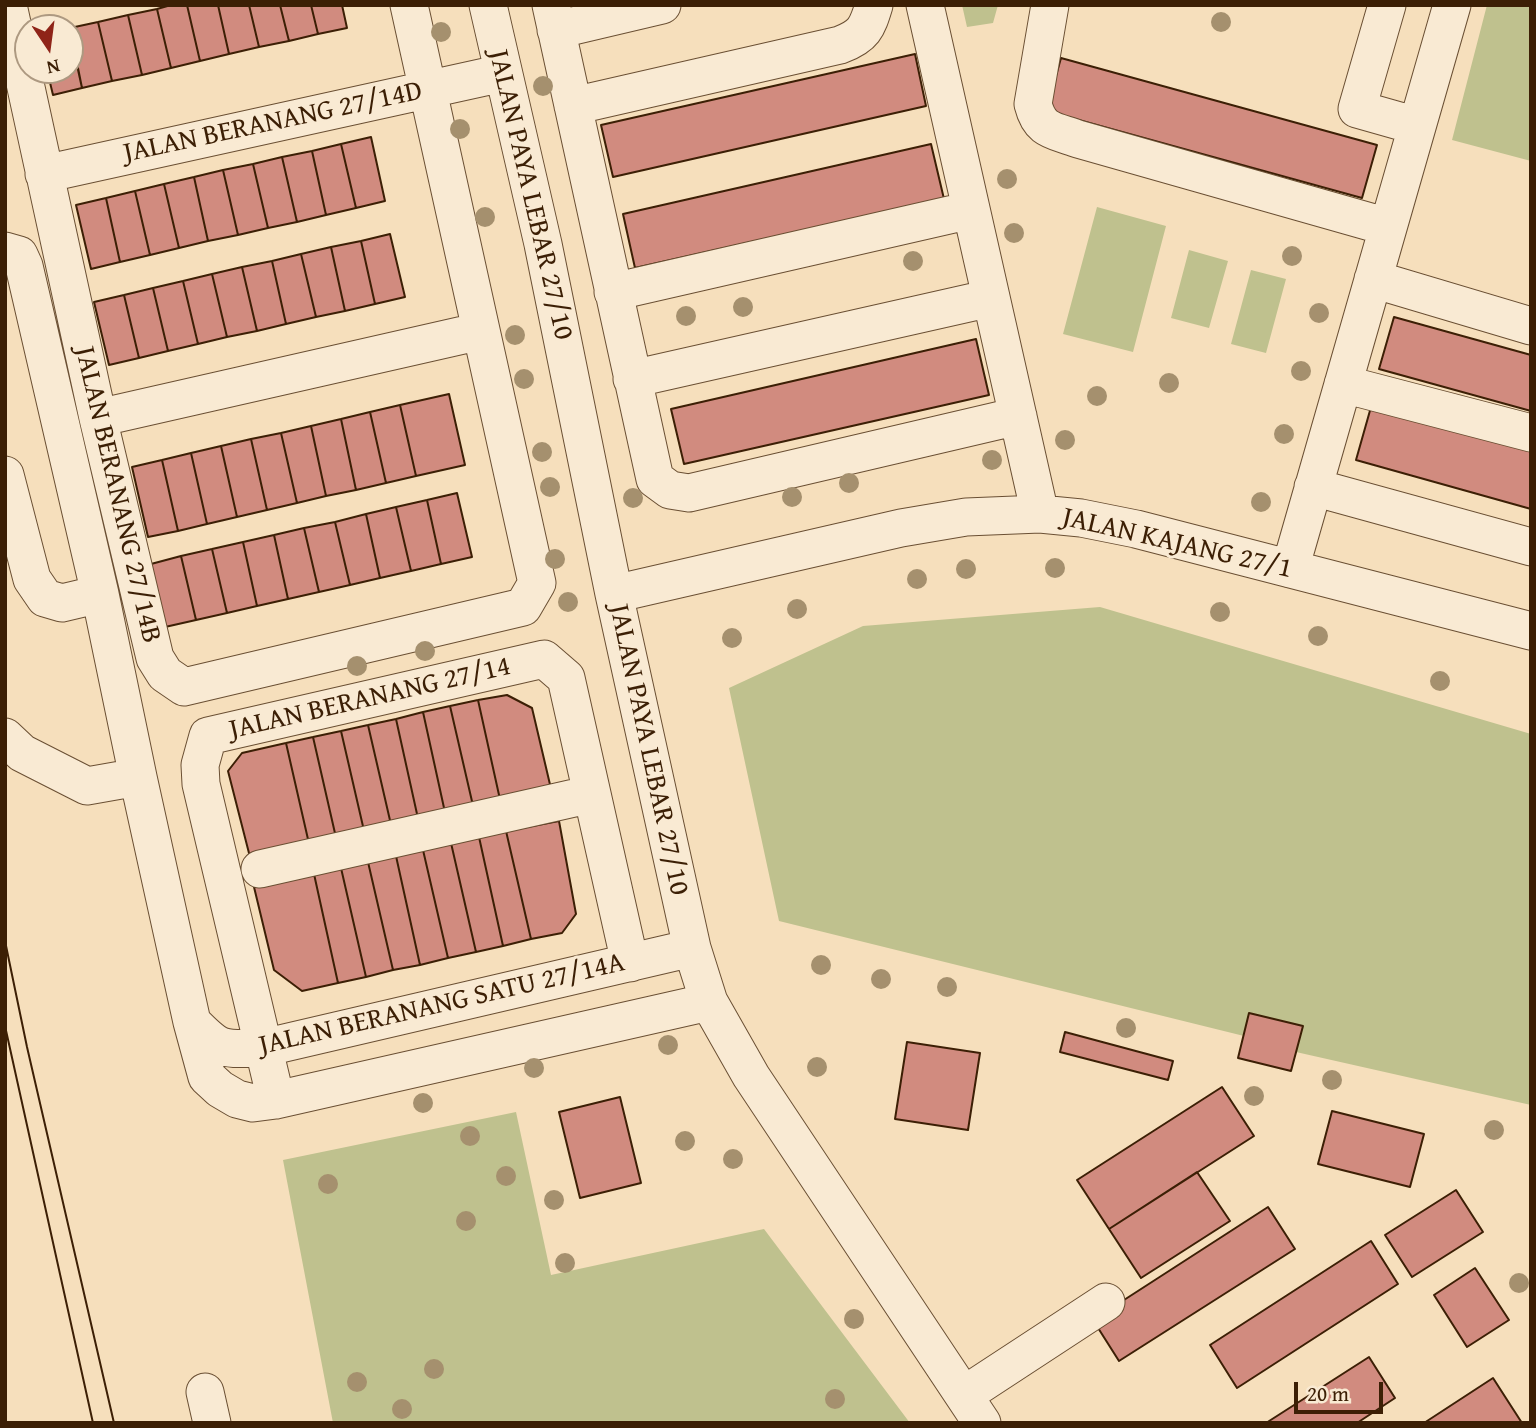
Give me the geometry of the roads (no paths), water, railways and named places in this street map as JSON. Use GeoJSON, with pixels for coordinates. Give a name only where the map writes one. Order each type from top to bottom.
{"type":"FeatureCollection","features":[{"type":"Feature","properties":{"kind":"street","name":"JALAN BERANANG 27/14B"},"geometry":{"type":"LineString","coordinates":[[8,5],[98,418],[155,658],[165,674],[184,687],[523,607],[537,583],[481,331]]}},
{"type":"Feature","properties":{"kind":"street"},"geometry":{"type":"LineString","coordinates":[[98,418],[481,331],[409,5]]}},
{"type":"Feature","properties":{"kind":"street","name":"JALAN PAYA LEBAR 27/10"},"geometry":{"type":"LineString","coordinates":[[488,5],[543,244],[614,594],[692,948],[709,1002],[751,1076],[973,1409]]}},
{"type":"Feature","properties":{"kind":"street"},"geometry":{"type":"LineString","coordinates":[[662,5],[553,18],[655,479],[670,489],[689,493],[1018,416]]}},
{"type":"Feature","properties":{"kind":"street"},"geometry":{"type":"LineString","coordinates":[[573,106],[841,45],[856,39],[867,27],[874,5]]}},
{"type":"Feature","properties":{"kind":"street"},"geometry":{"type":"LineString","coordinates":[[925,5],[1040,514]]}},
{"type":"Feature","properties":{"kind":"street"},"geometry":{"type":"LineString","coordinates":[[1051,5],[1033,104],[1042,125],[1078,139],[1388,227]]}},
{"type":"Feature","properties":{"kind":"street"},"geometry":{"type":"LineString","coordinates":[[1387,5],[1357,109],[1417,126]]}},
{"type":"Feature","properties":{"kind":"street"},"geometry":{"type":"LineString","coordinates":[[1290,569],[1452,5]]}},
{"type":"Feature","properties":{"kind":"street","name":"JALAN BERANANG 27/14D"},"geometry":{"type":"LineString","coordinates":[[44,174],[503,73]]}},
{"type":"Feature","properties":{"kind":"street"},"geometry":{"type":"LineString","coordinates":[[613,292],[971,210]]}},
{"type":"Feature","properties":{"kind":"street"},"geometry":{"type":"LineString","coordinates":[[5,251],[19,255],[24,266],[100,594],[191,1021]]}},
{"type":"Feature","properties":{"kind":"street"},"geometry":{"type":"LineString","coordinates":[[1373,279],[1531,326]]}},
{"type":"Feature","properties":{"kind":"street"},"geometry":{"type":"LineString","coordinates":[[632,379],[991,298]]}},
{"type":"Feature","properties":{"kind":"street"},"geometry":{"type":"LineString","coordinates":[[1343,384],[1531,433]]}},
{"type":"Feature","properties":{"kind":"street"},"geometry":{"type":"LineString","coordinates":[[5,475],[32,579],[45,598],[62,603],[100,594]]}},
{"type":"Feature","properties":{"kind":"street"},"geometry":{"type":"LineString","coordinates":[[1313,486],[1531,547]]}},
{"type":"Feature","properties":{"kind":"street","name":"JALAN KAJANG 27/1"},"geometry":{"type":"LineString","coordinates":[[614,594],[901,528],[966,517],[1040,514],[1081,518],[1136,529],[1531,631]]}},
{"type":"Feature","properties":{"kind":"street","name":"JALAN BERANANG 27/14"},"geometry":{"type":"LineString","coordinates":[[275,1100],[201,783],[200,765],[208,736],[544,659],[566,678],[630,962]]}},
{"type":"Feature","properties":{"kind":"street"},"geometry":{"type":"LineString","coordinates":[[5,737],[22,753],[87,786],[138,778]]}},
{"type":"Feature","properties":{"kind":"street"},"geometry":{"type":"LineString","coordinates":[[260,869],[592,794]]}},
{"type":"Feature","properties":{"kind":"street","name":"JALAN BERANANG SATU 27/14A"},"geometry":{"type":"LineString","coordinates":[[191,1021],[211,1042],[226,1049],[262,1048],[692,948]]}},
{"type":"Feature","properties":{"kind":"street","name":"JALAN BERANANG SATU 27/14A"},"geometry":{"type":"LineString","coordinates":[[191,1021],[207,1077],[237,1099],[253,1103],[709,1002]]}},
{"type":"Feature","properties":{"kind":"street"},"geometry":{"type":"LineString","coordinates":[[973,1409],[1106,1303]]}},
{"type":"Feature","properties":{"kind":"tram line"},"geometry":{"type":"LineString","coordinates":[[5,941],[114,1423]]}},
{"type":"Feature","properties":{"kind":"tram line"},"geometry":{"type":"LineString","coordinates":[[5,1026],[93,1423]]}}]}
